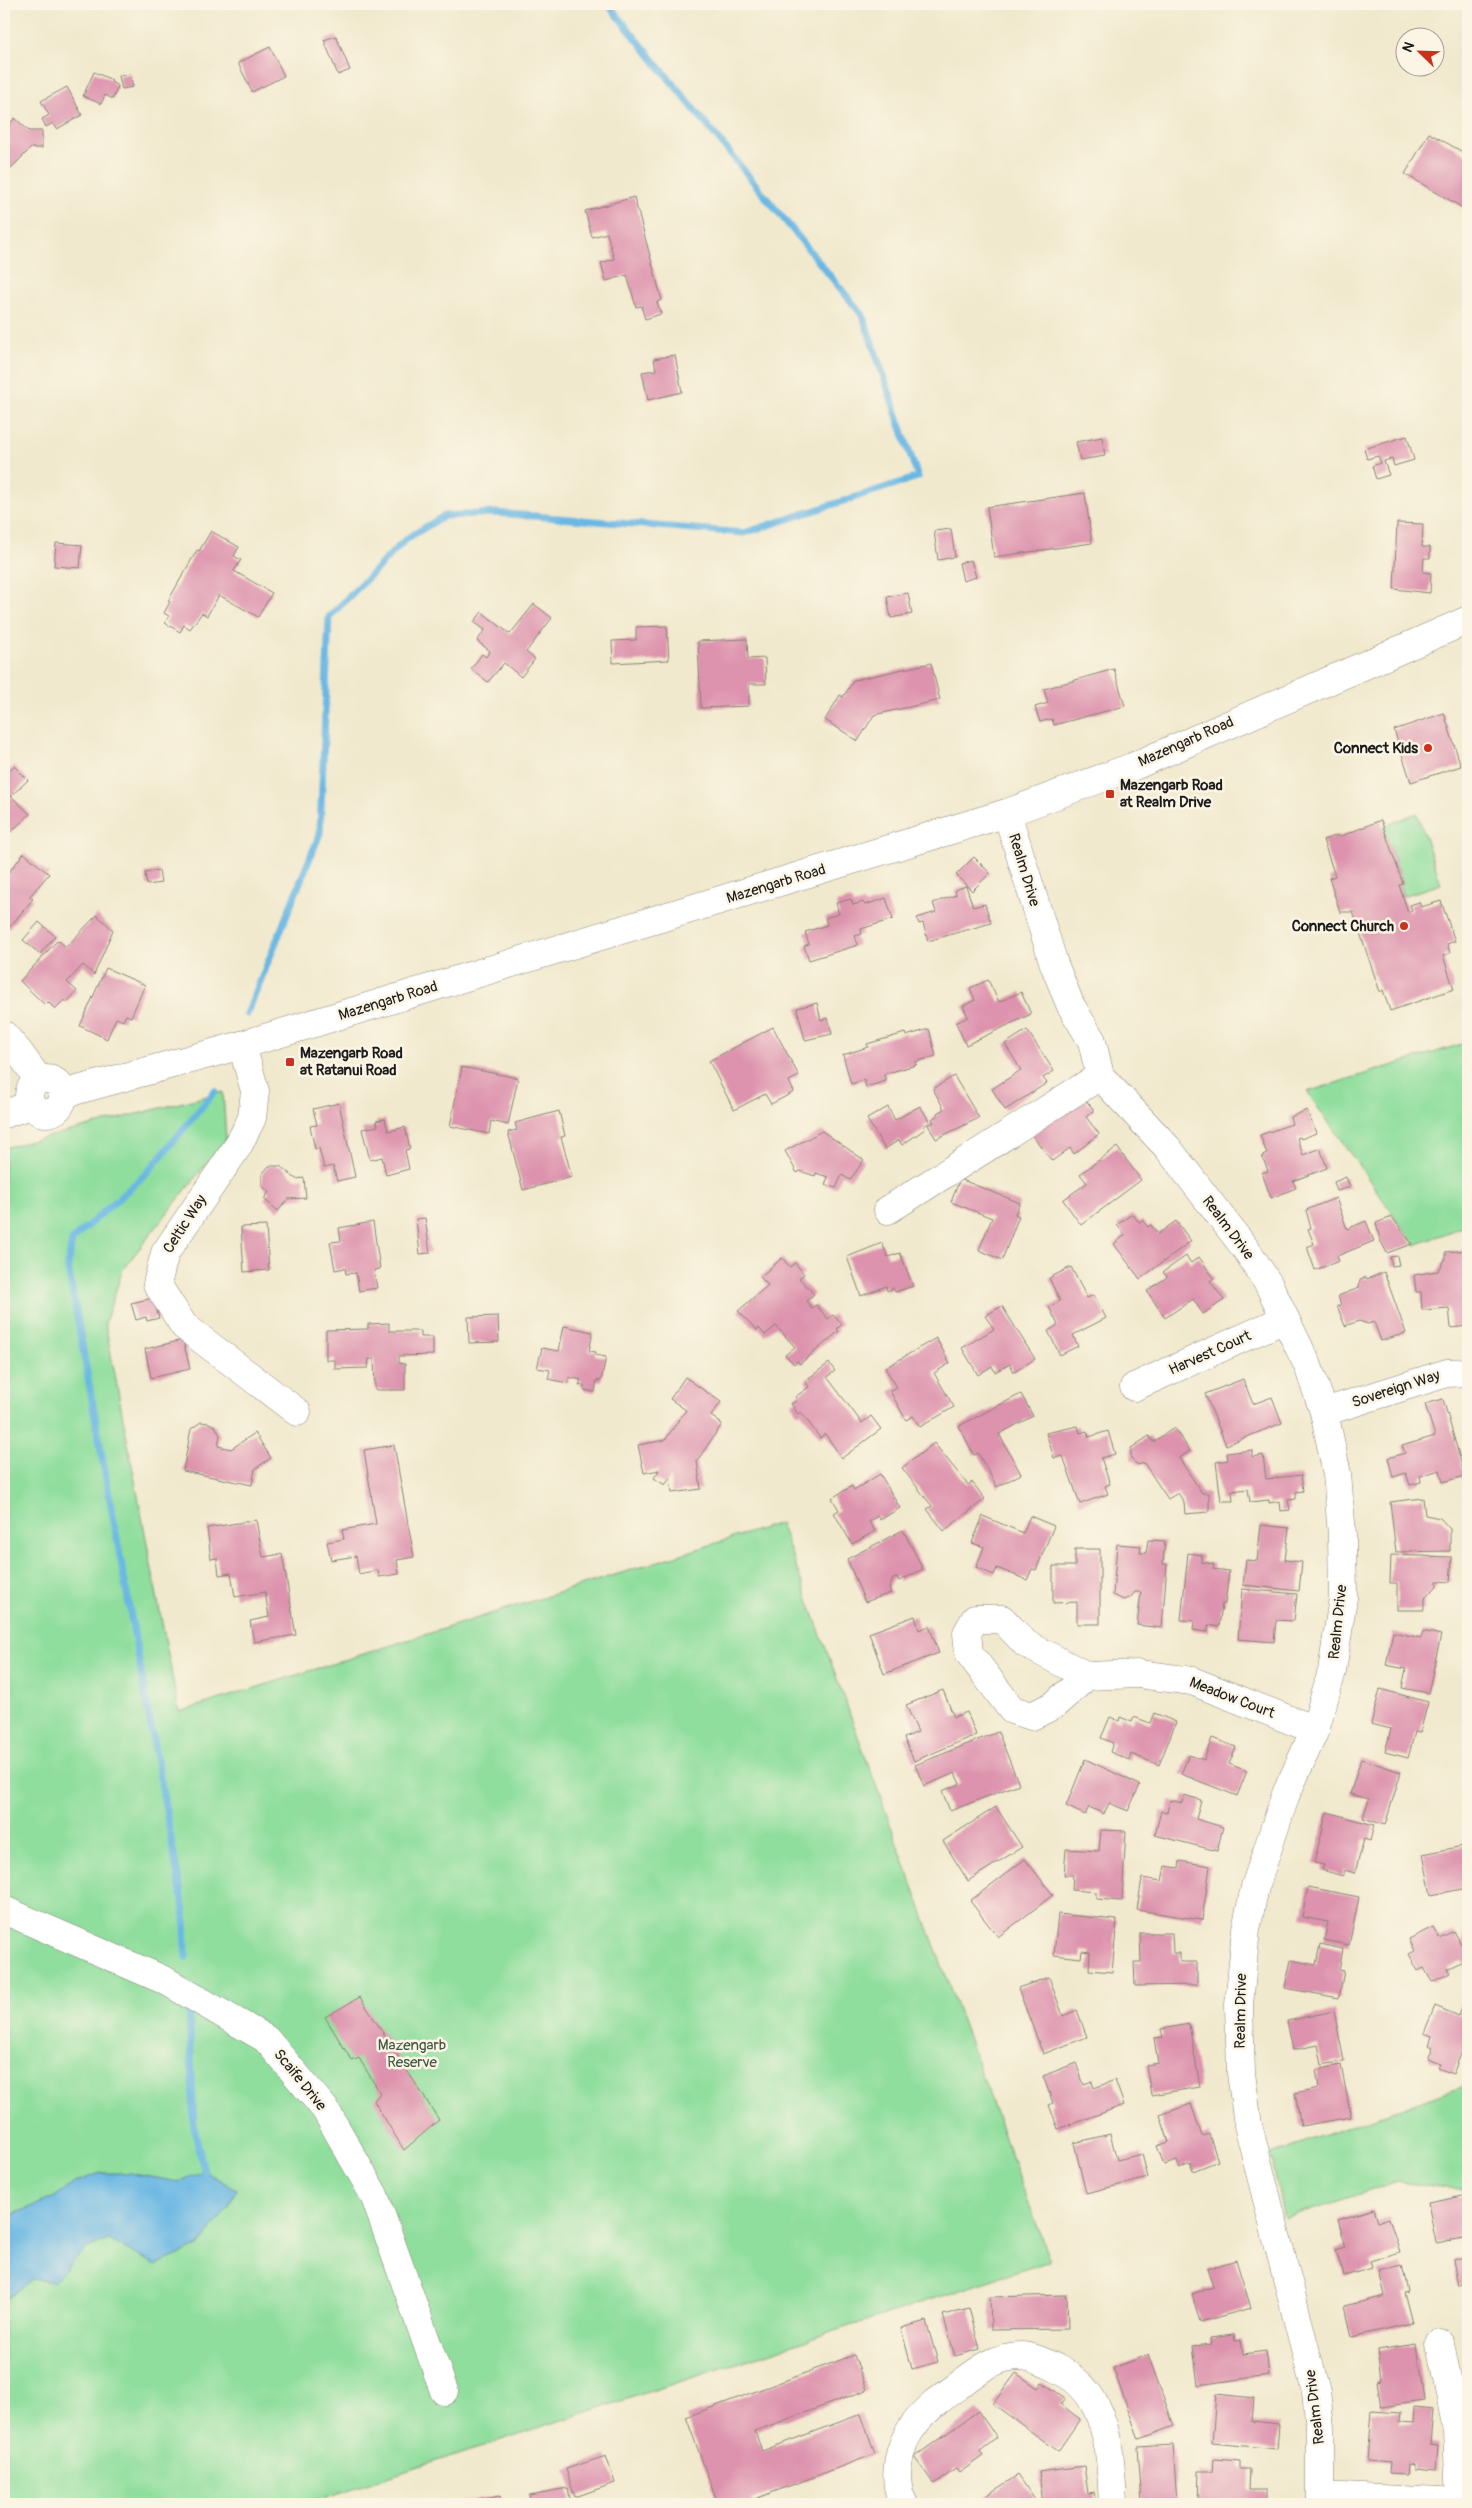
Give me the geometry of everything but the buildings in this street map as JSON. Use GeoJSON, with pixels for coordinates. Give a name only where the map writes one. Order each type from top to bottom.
{"type":"FeatureCollection","features":[{"type":"Feature","properties":{"kind":"street","name":"Mazengarb Road"},"geometry":{"type":"LineString","coordinates":[[35,1092],[54,1081],[59,1084],[64,1094],[242,1045],[1007,813],[1132,767],[1468,620]]}},
{"type":"Feature","properties":{"kind":"street","name":"Realm Drive"},"geometry":{"type":"LineString","coordinates":[[1007,813],[1054,964],[1070,1004],[1092,1041],[1100,1076],[1167,1147],[1248,1252],[1269,1285],[1308,1366],[1324,1412],[1337,1474],[1342,1535],[1343,1598],[1332,1671],[1315,1730],[1286,1794],[1255,1887],[1246,1930],[1238,2005],[1241,2073],[1248,2125],[1307,2348],[1316,2392],[1320,2427],[1320,2500],[1460,2504],[1457,2430],[1440,2343]]}},
{"type":"Feature","properties":{"kind":"street"},"geometry":{"type":"LineString","coordinates":[[4,1035],[18,1051],[35,1092],[4,1114]]}},
{"type":"Feature","properties":{"kind":"street","name":"Celtic Way"},"geometry":{"type":"LineString","coordinates":[[242,1045],[255,1092],[252,1118],[238,1146],[165,1253],[157,1284],[184,1326],[297,1412]]}},
{"type":"Feature","properties":{"kind":"street"},"geometry":{"type":"LineString","coordinates":[[888,1210],[1100,1076]]}},
{"type":"Feature","properties":{"kind":"street","name":"Harvest Court"},"geometry":{"type":"LineString","coordinates":[[1134,1387],[1285,1319]]}},
{"type":"Feature","properties":{"kind":"street","name":"Sovereign Way"},"geometry":{"type":"LineString","coordinates":[[1324,1412],[1447,1373],[1468,1372]]}},
{"type":"Feature","properties":{"kind":"street","name":"Meadow Court"},"geometry":{"type":"LineString","coordinates":[[1086,1676],[1139,1674],[1192,1681],[1315,1730]]}},
{"type":"Feature","properties":{"kind":"street","name":"Scaife Drive"},"geometry":{"type":"LineString","coordinates":[[4,1910],[166,1981],[266,2039],[325,2109],[374,2196],[444,2391]]}},
{"type":"Feature","properties":{"kind":"street"},"geometry":{"type":"LineString","coordinates":[[904,2504],[900,2498],[898,2469],[903,2446],[913,2425],[927,2410],[981,2368],[994,2362],[1021,2356],[1068,2374],[1081,2385],[1096,2406],[1110,2451],[1113,2504]]}},
{"type":"Feature","properties":{"kind":"green space"},"geometry":{"type":"Polygon","coordinates":[[[1417,813],[1441,884],[1403,896],[1399,885],[1403,883],[1383,827],[1417,813]]]}},
{"type":"Feature","properties":{"kind":"green space"},"geometry":{"type":"Polygon","coordinates":[[[1468,1042],[1468,1225],[1415,1245],[1307,1092],[1468,1042]]]}},
{"type":"Feature","properties":{"kind":"green space","name":"Mazengarb Reserve"},"geometry":{"type":"Polygon","coordinates":[[[223,1092],[226,1139],[123,1269],[105,1323],[179,1712],[780,1523],[1050,2261],[305,2504],[4,2504],[4,1148],[223,1092]]]}},
{"type":"Feature","properties":{"kind":"green space"},"geometry":{"type":"Polygon","coordinates":[[[1468,2071],[1468,2190],[1398,2182],[1284,2218],[1271,2154],[1462,2087],[1468,2071]]]}},
{"type":"Feature","properties":{"kind":"water"},"geometry":{"type":"Polygon","coordinates":[[[204,2171],[236,2189],[229,2206],[199,2246],[156,2265],[109,2240],[87,2248],[53,2282],[32,2279],[4,2301],[4,2221],[9,2216],[53,2198],[76,2182],[100,2173],[129,2173],[178,2182],[204,2171]]]}},
{"type":"Feature","properties":{"kind":"waterway"},"geometry":{"type":"LineString","coordinates":[[247,1014],[320,833],[329,617],[406,539],[444,516],[496,513],[744,533],[918,477],[863,316],[608,4]]}},
{"type":"Feature","properties":{"kind":"waterway"},"geometry":{"type":"LineString","coordinates":[[186,1957],[185,1916],[68,1267],[72,1240],[147,1173],[215,1091]]}},
{"type":"Feature","properties":{"kind":"waterway"},"geometry":{"type":"LineString","coordinates":[[189,2010],[194,2127],[204,2171]]}},
{"type":"Feature","properties":{"kind":"place","name":"Connect Kids"},"geometry":{"type":"Point","coordinates":[1428,748]}},
{"type":"Feature","properties":{"kind":"place","name":"Mazengarb Road at Realm Drive"},"geometry":{"type":"Point","coordinates":[1110,794]}},
{"type":"Feature","properties":{"kind":"place","name":"Connect Church"},"geometry":{"type":"Point","coordinates":[1404,926]}},
{"type":"Feature","properties":{"kind":"place","name":"Mazengarb Road at Ratanui Road"},"geometry":{"type":"Point","coordinates":[290,1062]}}]}
